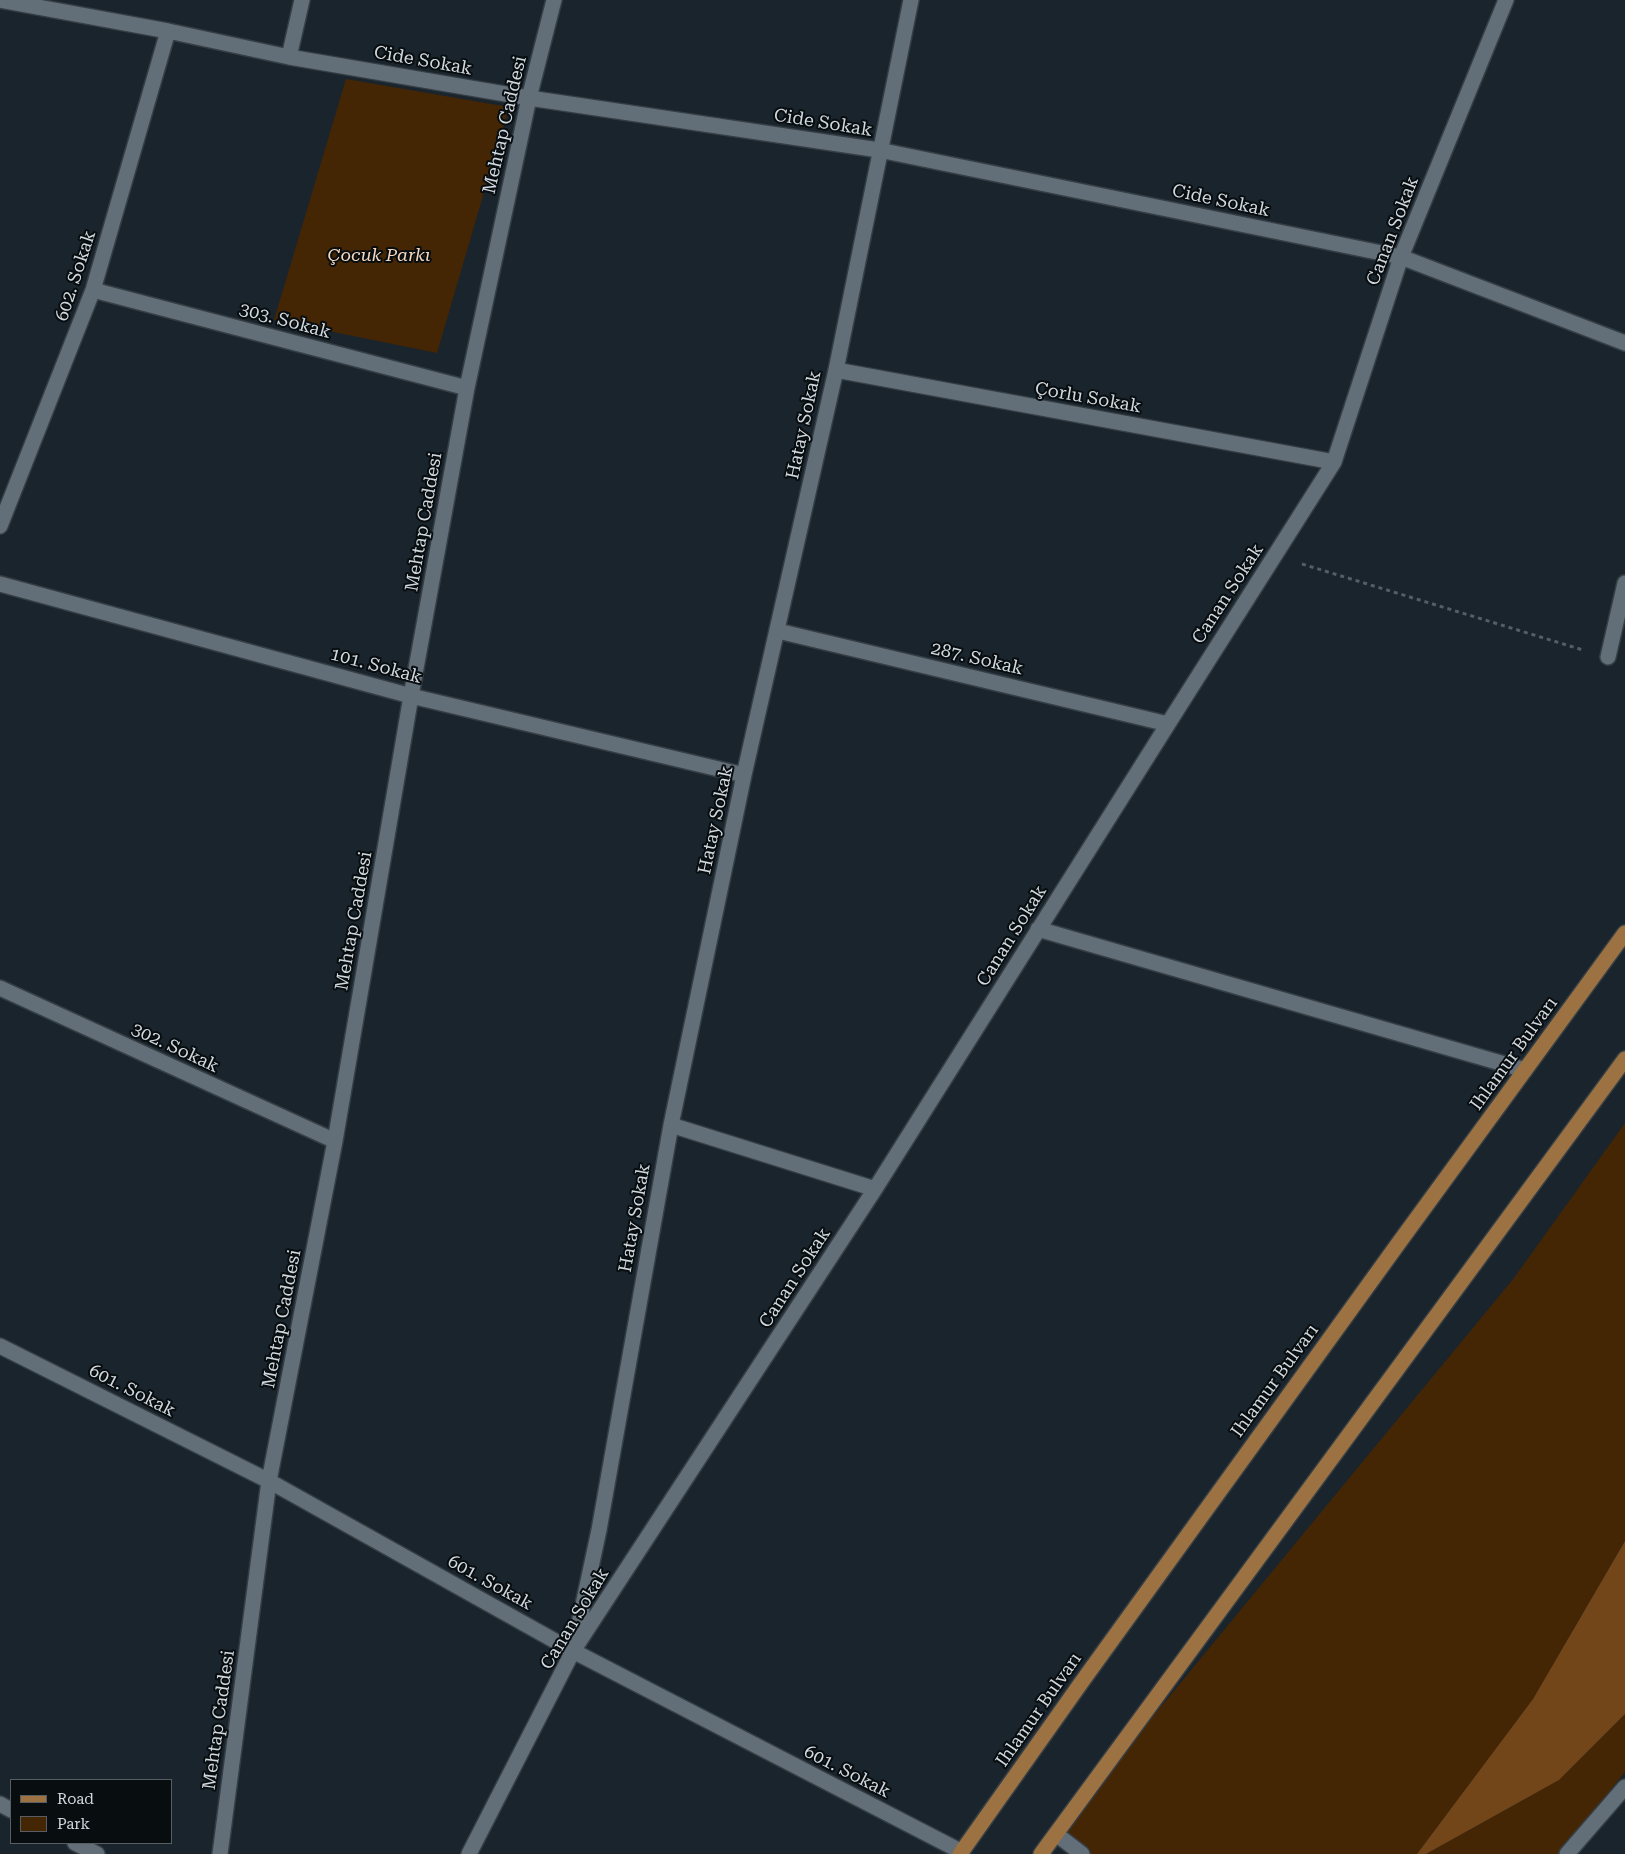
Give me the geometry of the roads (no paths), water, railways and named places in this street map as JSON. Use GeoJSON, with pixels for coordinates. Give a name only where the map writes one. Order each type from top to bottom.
{"type":"FeatureCollection","features":[{"type":"Feature","properties":{"kind":"main road","name":"Ihlamur Bulvarı"},"geometry":{"type":"LineString","coordinates":[[961,1853],[1081,1683],[1625,933]]}},
{"type":"Feature","properties":{"kind":"main road"},"geometry":{"type":"LineString","coordinates":[[1041,1854],[1625,1059]]}},
{"type":"Feature","properties":{"kind":"street","name":"Cide Sokak"},"geometry":{"type":"LineString","coordinates":[[0,0],[168,31],[289,57],[529,98],[879,150],[1401,257],[1625,343]]}},
{"type":"Feature","properties":{"kind":"street"},"geometry":{"type":"LineString","coordinates":[[289,57],[302,0]]}},
{"type":"Feature","properties":{"kind":"street","name":"Mehtap Caddesi"},"geometry":{"type":"LineString","coordinates":[[220,1854],[269,1481],[335,1142],[411,696],[467,388],[529,98],[554,0]]}},
{"type":"Feature","properties":{"kind":"street","name":"Hatay Sokak"},"geometry":{"type":"LineString","coordinates":[[574,1651],[599,1530],[671,1125],[744,775],[836,370],[879,150],[911,0]]}},
{"type":"Feature","properties":{"kind":"street","name":"Canan Sokak"},"geometry":{"type":"LineString","coordinates":[[469,1854],[574,1651],[875,1189],[1334,462],[1401,257],[1506,0]]}},
{"type":"Feature","properties":{"kind":"street","name":"602. Sokak"},"geometry":{"type":"LineString","coordinates":[[0,526],[94,290],[168,31]]}},
{"type":"Feature","properties":{"kind":"street","name":"303. Sokak"},"geometry":{"type":"LineString","coordinates":[[94,290],[467,388]]}},
{"type":"Feature","properties":{"kind":"street","name":"Çorlu Sokak"},"geometry":{"type":"LineString","coordinates":[[836,370],[1334,462]]}},
{"type":"Feature","properties":{"kind":"street"},"geometry":{"type":"LineString","coordinates":[[1608,657],[1625,583]]}},
{"type":"Feature","properties":{"kind":"street","name":"101. Sokak"},"geometry":{"type":"LineString","coordinates":[[0,584],[411,696],[744,775]]}},
{"type":"Feature","properties":{"kind":"street","name":"287. Sokak"},"geometry":{"type":"LineString","coordinates":[[778,631],[1168,724]]}},
{"type":"Feature","properties":{"kind":"street"},"geometry":{"type":"LineString","coordinates":[[1038,930],[1525,1070]]}},
{"type":"Feature","properties":{"kind":"street","name":"302. Sokak"},"geometry":{"type":"LineString","coordinates":[[0,988],[335,1142]]}},
{"type":"Feature","properties":{"kind":"street"},"geometry":{"type":"LineString","coordinates":[[671,1125],[875,1189]]}},
{"type":"Feature","properties":{"kind":"street","name":"601. Sokak"},"geometry":{"type":"LineString","coordinates":[[0,1346],[269,1481],[574,1651],[961,1853]]}},
{"type":"Feature","properties":{"kind":"street"},"geometry":{"type":"LineString","coordinates":[[1567,1854],[1625,1786]]}},
{"type":"Feature","properties":{"kind":"street"},"geometry":{"type":"LineString","coordinates":[[1056,1834],[1082,1854]]}},
{"type":"Feature","properties":{"kind":"street"},"geometry":{"type":"LineString","coordinates":[[77,1844],[97,1854]]}},
{"type":"Feature","properties":{"kind":"park label","name":"Çocuk Parkı"},"geometry":{"type":"Point","coordinates":[379,256]}}]}
